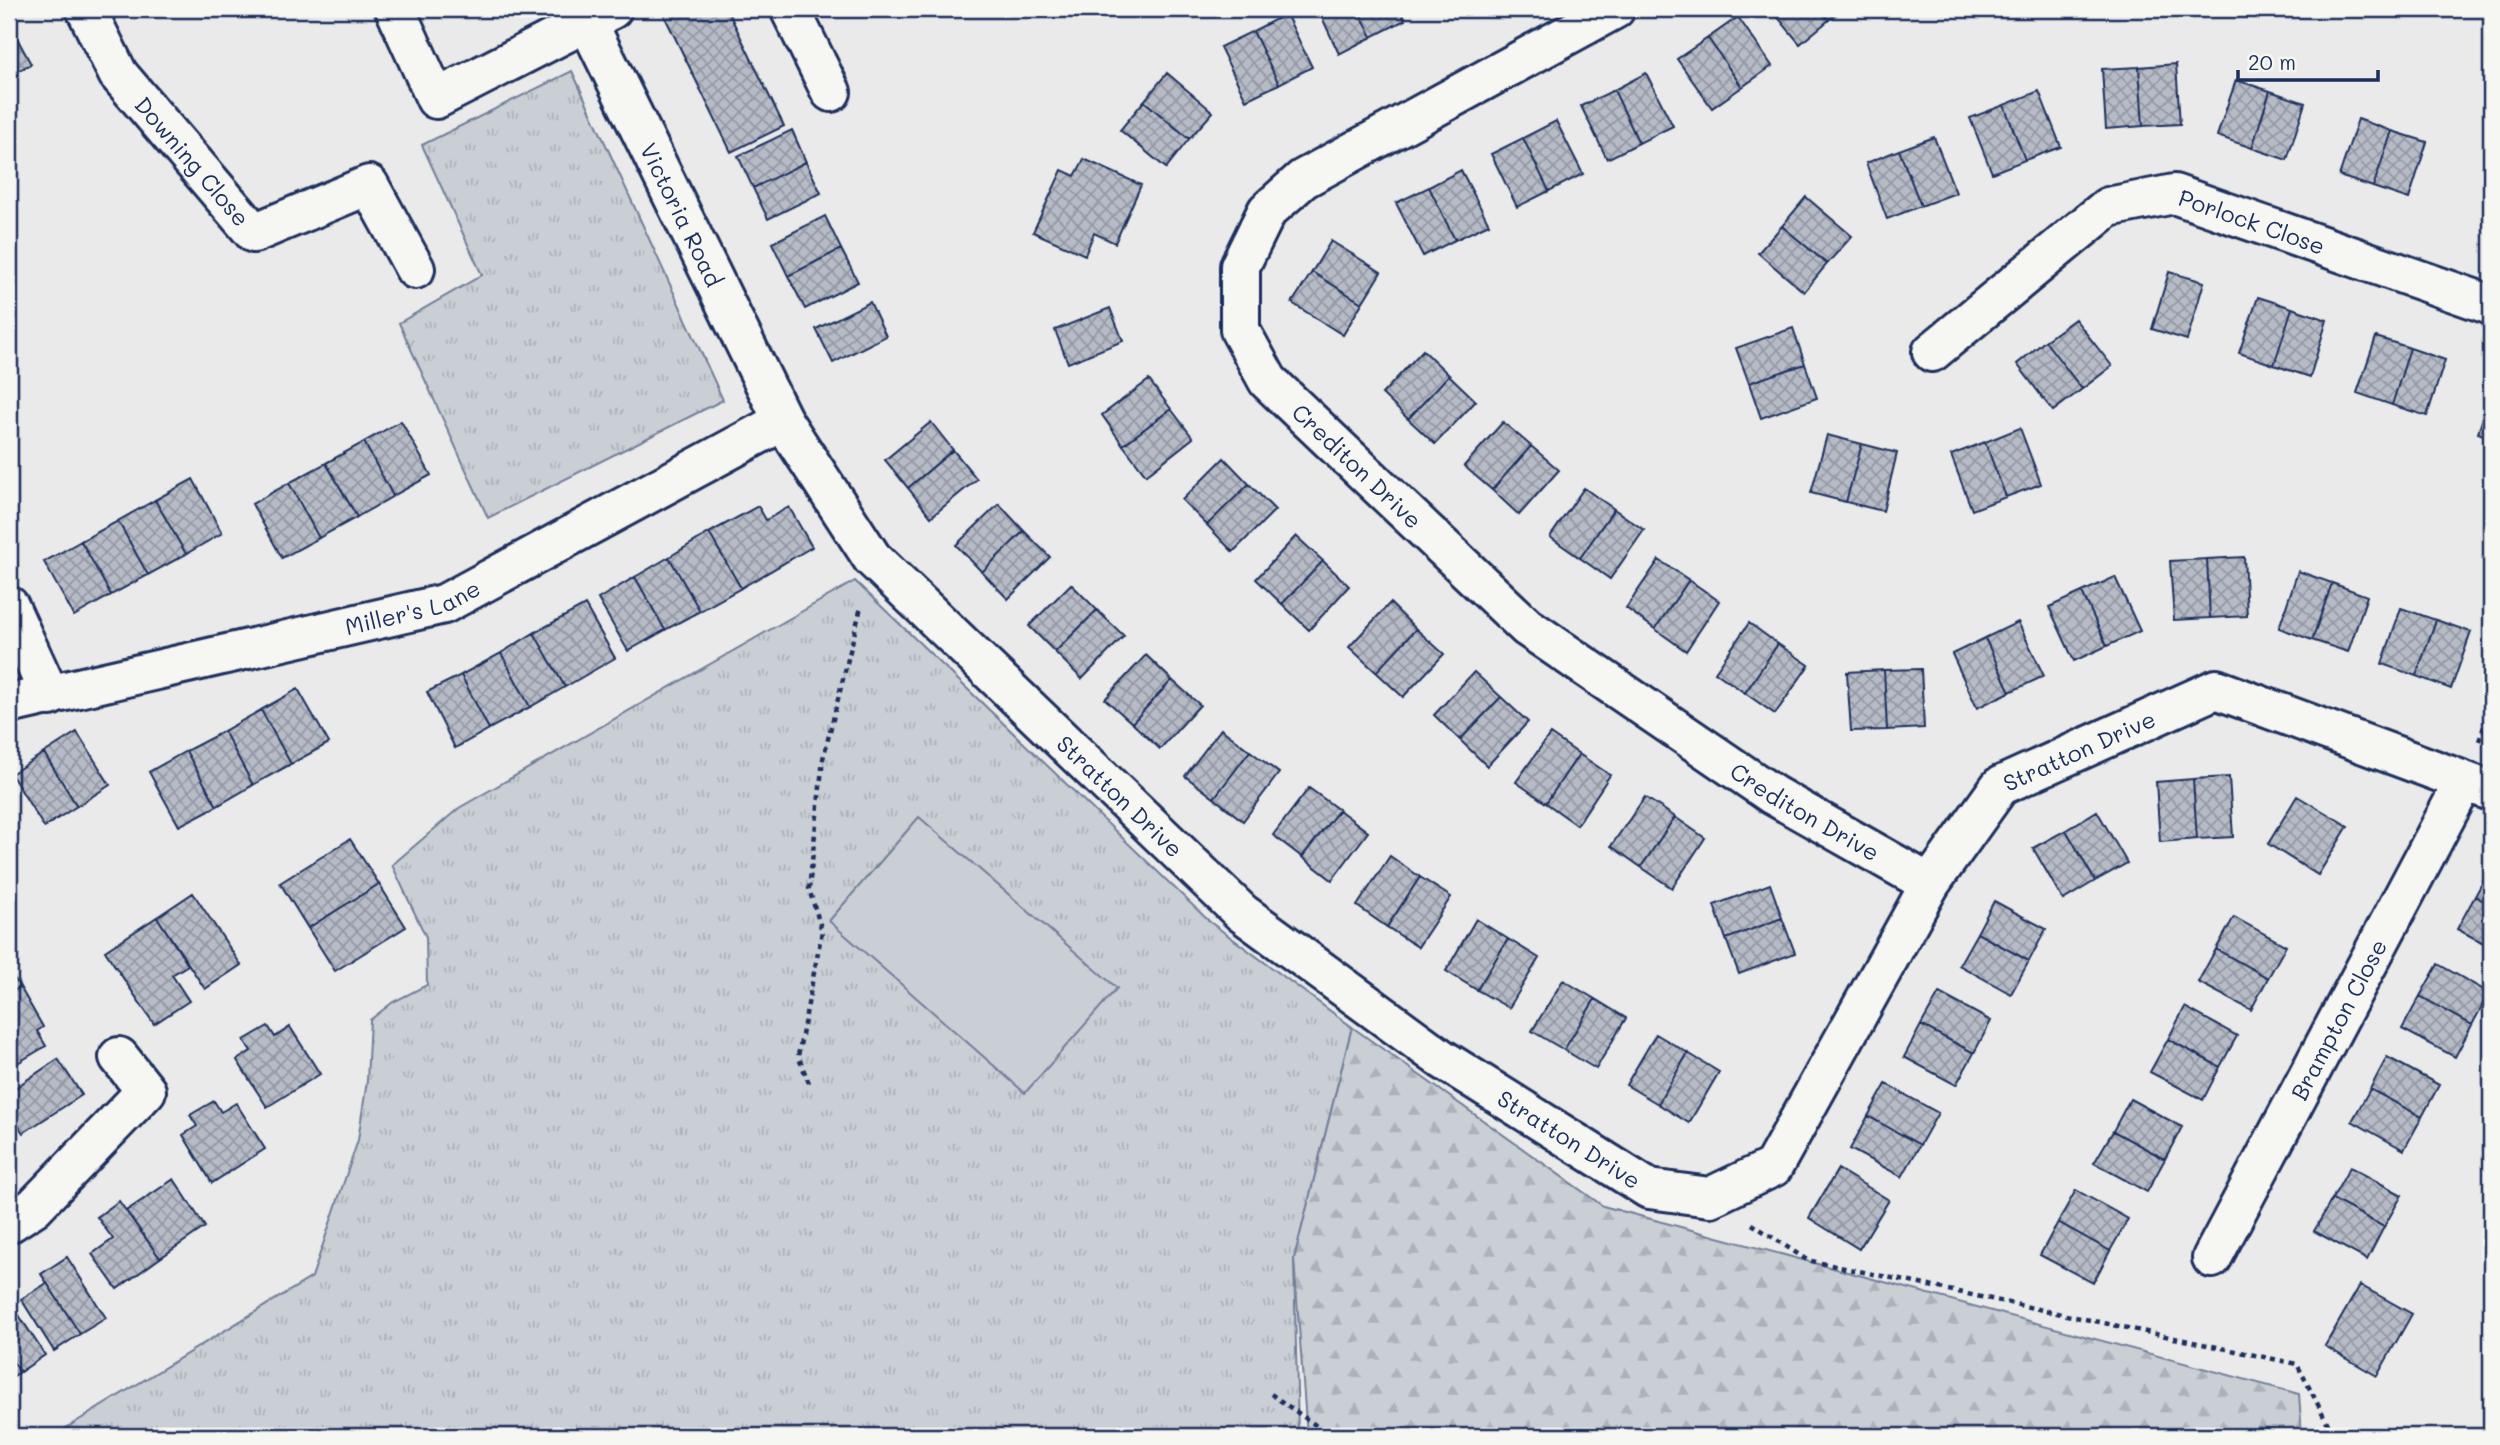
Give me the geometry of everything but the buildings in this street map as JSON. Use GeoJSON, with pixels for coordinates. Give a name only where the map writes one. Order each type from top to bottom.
{"type":"FeatureCollection","features":[{"type":"Feature","properties":{"kind":"street","name":"Downing Close"},"geometry":{"type":"LineString","coordinates":[[86,9],[118,74],[254,233],[369,185],[415,270]]}},
{"type":"Feature","properties":{"kind":"street"},"geometry":{"type":"LineString","coordinates":[[395,9],[436,99],[594,13]]}},
{"type":"Feature","properties":{"kind":"street"},"geometry":{"type":"LineString","coordinates":[[790,9],[831,93]]}},
{"type":"Feature","properties":{"kind":"street","name":"Crediton Drive"},"geometry":{"type":"LineString","coordinates":[[1615,9],[1303,179],[1267,211],[1240,266],[1240,330],[1268,381],[1527,627],[1773,795],[1930,884]]}},
{"type":"Feature","properties":{"kind":"street","name":"Victoria Road"},"geometry":{"type":"LineString","coordinates":[[594,13],[783,421]]}},
{"type":"Feature","properties":{"kind":"street","name":"Porlock Close"},"geometry":{"type":"LineString","coordinates":[[1932,352],[2108,206],[2174,194],[2491,304]]}},
{"type":"Feature","properties":{"kind":"street","name":"Stratton Drive"},"geometry":{"type":"LineString","coordinates":[[783,421],[873,558],[1242,913],[1442,1059],[1649,1189],[1710,1197],[1773,1167],[1930,884],[2000,786],[2216,689],[2478,786]]}},
{"type":"Feature","properties":{"kind":"street","name":"Miller's Lane"},"geometry":{"type":"LineString","coordinates":[[9,704],[444,604],[783,421]]}},
{"type":"Feature","properties":{"kind":"street"},"geometry":{"type":"LineString","coordinates":[[9,606],[50,696]]}},
{"type":"Feature","properties":{"kind":"street","name":"Brampton Close"},"geometry":{"type":"LineString","coordinates":[[2212,1258],[2478,786]]}},
{"type":"Feature","properties":{"kind":"street"},"geometry":{"type":"LineString","coordinates":[[9,1223],[34,1207],[146,1091],[119,1057]]}},
{"type":"Feature","properties":{"kind":"path"},"geometry":{"type":"LineString","coordinates":[[808,1083],[798,1056],[822,931],[809,890],[823,759],[873,558]]}},
{"type":"Feature","properties":{"kind":"path"},"geometry":{"type":"LineString","coordinates":[[1710,1197],[1807,1260],[2297,1364],[2328,1424],[2325,1436]]}},
{"type":"Feature","properties":{"kind":"path"},"geometry":{"type":"LineString","coordinates":[[1271,1394],[1331,1436]]}},
{"type":"Feature","properties":{"kind":"green space"},"geometry":{"type":"Polygon","coordinates":[[[572,71],[723,400],[488,518],[399,323],[482,275],[422,145],[572,71]]]}},
{"type":"Feature","properties":{"kind":"green space"},"geometry":{"type":"Polygon","coordinates":[[[855,581],[1210,922],[1352,1027],[1294,1259],[1298,1436],[53,1436],[312,1277],[358,1140],[367,1081],[370,1020],[393,1002],[427,985],[426,937],[392,865],[459,808],[855,581]]]}},
{"type":"Feature","properties":{"kind":"green space"},"geometry":{"type":"Polygon","coordinates":[[[919,817],[1117,988],[1025,1093],[829,921],[919,817]]]}},
{"type":"Feature","properties":{"kind":"green space"},"geometry":{"type":"Polygon","coordinates":[[[1352,1027],[1603,1206],[2299,1394],[2302,1436],[1307,1436],[1294,1259],[1352,1027]]]}}]}
